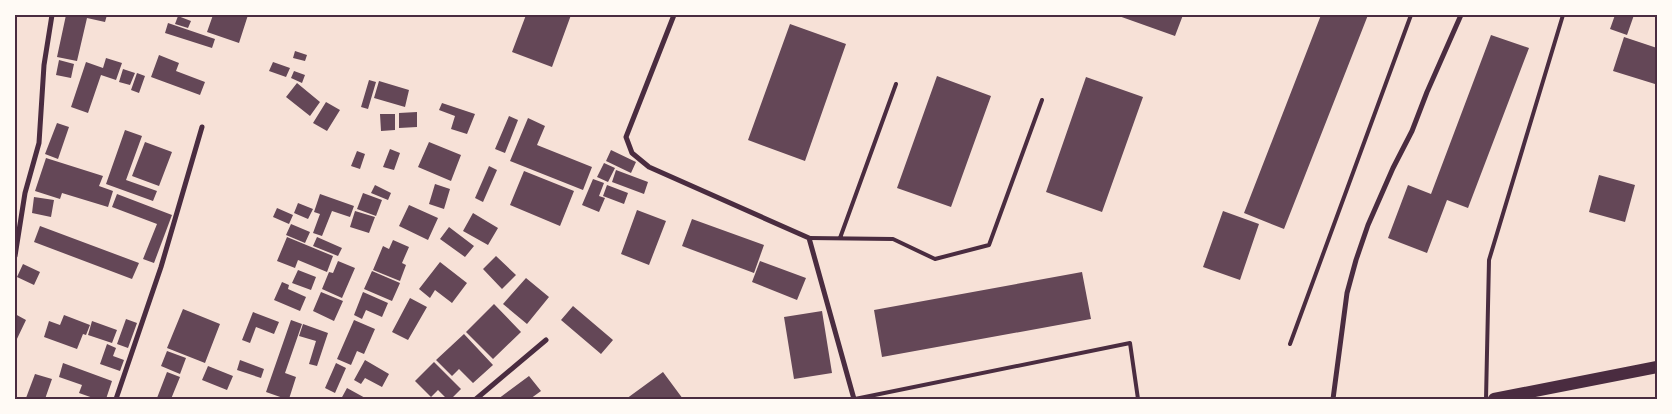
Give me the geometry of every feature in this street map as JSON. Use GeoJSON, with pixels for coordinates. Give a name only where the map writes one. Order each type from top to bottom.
{"type":"FeatureCollection","features":[{"type":"Feature","properties":{"kind":"main road"},"geometry":{"type":"LineString","coordinates":[[1494,399],[1657,367]]}},
{"type":"Feature","properties":{"kind":"street"},"geometry":{"type":"LineString","coordinates":[[15,256],[25,193],[39,143],[44,65],[52,15]]}},
{"type":"Feature","properties":{"kind":"street"},"geometry":{"type":"LineString","coordinates":[[674,15],[626,137],[632,153],[649,168],[809,238],[854,399]]}},
{"type":"Feature","properties":{"kind":"street"},"geometry":{"type":"LineString","coordinates":[[1333,399],[1347,293],[1356,260],[1368,225],[1393,168],[1412,132],[1427,92],[1462,15]]}},
{"type":"Feature","properties":{"kind":"street"},"geometry":{"type":"LineString","coordinates":[[116,399],[161,267],[202,127]]}},
{"type":"Feature","properties":{"kind":"street"},"geometry":{"type":"LineString","coordinates":[[476,399],[546,340]]}},
{"type":"Feature","properties":{"kind":"lane"},"geometry":{"type":"LineString","coordinates":[[1290,344],[1411,15]]}},
{"type":"Feature","properties":{"kind":"lane"},"geometry":{"type":"LineString","coordinates":[[1486,399],[1489,260],[1563,15]]}},
{"type":"Feature","properties":{"kind":"lane"},"geometry":{"type":"LineString","coordinates":[[840,238],[896,84]]}},
{"type":"Feature","properties":{"kind":"lane"},"geometry":{"type":"LineString","coordinates":[[809,238],[893,239],[935,259],[989,245],[1042,100]]}},
{"type":"Feature","properties":{"kind":"lane"},"geometry":{"type":"LineString","coordinates":[[854,399],[1130,343],[1138,399]]}},
{"type":"Feature","properties":{"kind":"building"},"geometry":{"type":"Polygon","coordinates":[[[66,15],[107,15],[105,22],[87,18],[77,61],[57,57],[66,15]]]}},
{"type":"Feature","properties":{"kind":"building"},"geometry":{"type":"Polygon","coordinates":[[[213,15],[248,15],[239,43],[207,32],[213,15]]]}},
{"type":"Feature","properties":{"kind":"building"},"geometry":{"type":"Polygon","coordinates":[[[526,15],[571,15],[552,67],[512,52],[526,15]]]}},
{"type":"Feature","properties":{"kind":"building"},"geometry":{"type":"Polygon","coordinates":[[[1116,15],[1183,15],[1175,36],[1116,15]]]}},
{"type":"Feature","properties":{"kind":"building"},"geometry":{"type":"Polygon","coordinates":[[[1321,15],[1368,15],[1284,229],[1244,213],[1321,15]]]}},
{"type":"Feature","properties":{"kind":"building"},"geometry":{"type":"Polygon","coordinates":[[[1615,15],[1634,15],[1627,35],[1610,29],[1615,15]]]}},
{"type":"Feature","properties":{"kind":"building"},"geometry":{"type":"Polygon","coordinates":[[[178,16],[191,21],[188,28],[175,24],[178,16]]]}},
{"type":"Feature","properties":{"kind":"building"},"geometry":{"type":"Polygon","coordinates":[[[168,23],[215,39],[212,48],[165,33],[168,23]]]}},
{"type":"Feature","properties":{"kind":"building"},"geometry":{"type":"Polygon","coordinates":[[[790,24],[846,44],[805,161],[748,140],[790,24]]]}},
{"type":"Feature","properties":{"kind":"building"},"geometry":{"type":"Polygon","coordinates":[[[1491,35],[1529,48],[1468,208],[1447,200],[1427,253],[1388,238],[1408,185],[1431,194],[1491,35]]]}},
{"type":"Feature","properties":{"kind":"building"},"geometry":{"type":"Polygon","coordinates":[[[1624,37],[1657,48],[1657,78],[1655,84],[1613,71],[1624,37]]]}},
{"type":"Feature","properties":{"kind":"building"},"geometry":{"type":"Polygon","coordinates":[[[295,51],[307,55],[305,61],[293,58],[295,51]]]}},
{"type":"Feature","properties":{"kind":"building"},"geometry":{"type":"Polygon","coordinates":[[[159,55],[179,63],[176,71],[205,82],[200,95],[151,77],[159,55]]]}},
{"type":"Feature","properties":{"kind":"building"},"geometry":{"type":"Polygon","coordinates":[[[106,58],[122,63],[116,80],[101,75],[88,113],[71,107],[86,62],[103,68],[106,58]]]}},
{"type":"Feature","properties":{"kind":"building"},"geometry":{"type":"Polygon","coordinates":[[[59,60],[74,64],[71,78],[56,75],[59,60]]]}},
{"type":"Feature","properties":{"kind":"building"},"geometry":{"type":"Polygon","coordinates":[[[273,62],[290,68],[286,77],[269,71],[273,62]]]}},
{"type":"Feature","properties":{"kind":"building"},"geometry":{"type":"Polygon","coordinates":[[[123,69],[135,73],[130,85],[119,82],[123,69]]]}},
{"type":"Feature","properties":{"kind":"building"},"geometry":{"type":"Polygon","coordinates":[[[294,71],[305,75],[302,83],[291,78],[294,71]]]}},
{"type":"Feature","properties":{"kind":"building"},"geometry":{"type":"Polygon","coordinates":[[[137,73],[145,76],[139,93],[131,90],[137,73]]]}},
{"type":"Feature","properties":{"kind":"building"},"geometry":{"type":"Polygon","coordinates":[[[937,76],[991,96],[951,207],[897,188],[937,76]]]}},
{"type":"Feature","properties":{"kind":"building"},"geometry":{"type":"Polygon","coordinates":[[[1086,77],[1143,97],[1102,212],[1046,192],[1086,77]]]}},
{"type":"Feature","properties":{"kind":"building"},"geometry":{"type":"Polygon","coordinates":[[[369,80],[376,82],[368,109],[361,107],[369,80]]]}},
{"type":"Feature","properties":{"kind":"building"},"geometry":{"type":"Polygon","coordinates":[[[379,81],[409,90],[405,107],[374,98],[379,81]]]}},
{"type":"Feature","properties":{"kind":"building"},"geometry":{"type":"Polygon","coordinates":[[[297,83],[320,102],[310,116],[286,97],[297,83]]]}},
{"type":"Feature","properties":{"kind":"building"},"geometry":{"type":"Polygon","coordinates":[[[326,102],[340,110],[327,131],[313,123],[326,102]]]}},
{"type":"Feature","properties":{"kind":"building"},"geometry":{"type":"Polygon","coordinates":[[[442,103],[475,114],[467,134],[451,129],[455,116],[439,110],[442,103]]]}},
{"type":"Feature","properties":{"kind":"building"},"geometry":{"type":"Polygon","coordinates":[[[417,112],[417,127],[399,128],[399,113],[417,112]]]}},
{"type":"Feature","properties":{"kind":"building"},"geometry":{"type":"Polygon","coordinates":[[[380,114],[395,114],[395,130],[381,131],[380,114]]]}},
{"type":"Feature","properties":{"kind":"building"},"geometry":{"type":"Polygon","coordinates":[[[509,116],[518,120],[505,153],[495,149],[509,116]]]}},
{"type":"Feature","properties":{"kind":"building"},"geometry":{"type":"Polygon","coordinates":[[[528,118],[545,126],[537,145],[592,167],[583,190],[510,161],[528,118]]]}},
{"type":"Feature","properties":{"kind":"building"},"geometry":{"type":"Polygon","coordinates":[[[57,123],[69,127],[58,159],[45,154],[57,123]]]}},
{"type":"Feature","properties":{"kind":"building"},"geometry":{"type":"Polygon","coordinates":[[[125,130],[142,136],[126,180],[157,191],[153,201],[106,184],[125,130]]]}},
{"type":"Feature","properties":{"kind":"building"},"geometry":{"type":"Polygon","coordinates":[[[145,142],[172,152],[159,186],[132,176],[145,142]]]}},
{"type":"Feature","properties":{"kind":"building"},"geometry":{"type":"Polygon","coordinates":[[[429,142],[461,155],[451,181],[418,167],[429,142]]]}},
{"type":"Feature","properties":{"kind":"building"},"geometry":{"type":"Polygon","coordinates":[[[390,149],[400,153],[394,170],[383,167],[390,149]]]}},
{"type":"Feature","properties":{"kind":"building"},"geometry":{"type":"Polygon","coordinates":[[[611,150],[636,162],[631,173],[606,161],[611,150]]]}},
{"type":"Feature","properties":{"kind":"building"},"geometry":{"type":"Polygon","coordinates":[[[357,151],[365,154],[360,169],[351,166],[357,151]]]}},
{"type":"Feature","properties":{"kind":"building"},"geometry":{"type":"Polygon","coordinates":[[[46,158],[103,176],[99,186],[113,191],[108,207],[62,193],[60,199],[35,191],[46,158]]]}},
{"type":"Feature","properties":{"kind":"building"},"geometry":{"type":"Polygon","coordinates":[[[604,163],[615,168],[608,182],[597,177],[604,163]]]}},
{"type":"Feature","properties":{"kind":"building"},"geometry":{"type":"Polygon","coordinates":[[[489,166],[497,170],[483,202],[475,198],[489,166]]]}},
{"type":"Feature","properties":{"kind":"building"},"geometry":{"type":"Polygon","coordinates":[[[616,170],[648,182],[644,194],[612,182],[616,170]]]}},
{"type":"Feature","properties":{"kind":"building"},"geometry":{"type":"Polygon","coordinates":[[[524,171],[574,191],[560,226],[510,205],[524,171]]]}},
{"type":"Feature","properties":{"kind":"building"},"geometry":{"type":"Polygon","coordinates":[[[1599,175],[1635,185],[1625,222],[1589,212],[1599,175]]]}},
{"type":"Feature","properties":{"kind":"building"},"geometry":{"type":"Polygon","coordinates":[[[593,179],[604,183],[599,196],[605,198],[599,212],[582,205],[593,179]]]}},
{"type":"Feature","properties":{"kind":"building"},"geometry":{"type":"Polygon","coordinates":[[[435,184],[450,189],[444,209],[429,204],[435,184]]]}},
{"type":"Feature","properties":{"kind":"building"},"geometry":{"type":"Polygon","coordinates":[[[375,185],[391,193],[388,200],[371,193],[375,185]]]}},
{"type":"Feature","properties":{"kind":"building"},"geometry":{"type":"Polygon","coordinates":[[[607,185],[628,193],[624,204],[603,196],[607,185]]]}},
{"type":"Feature","properties":{"kind":"building"},"geometry":{"type":"Polygon","coordinates":[[[363,193],[382,200],[376,216],[357,209],[363,193]]]}},
{"type":"Feature","properties":{"kind":"building"},"geometry":{"type":"Polygon","coordinates":[[[117,194],[172,215],[154,263],[143,259],[157,224],[112,207],[117,194]]]}},
{"type":"Feature","properties":{"kind":"building"},"geometry":{"type":"Polygon","coordinates":[[[320,194],[354,206],[350,217],[332,211],[322,236],[313,233],[320,214],[314,212],[320,194]]]}},
{"type":"Feature","properties":{"kind":"building"},"geometry":{"type":"Polygon","coordinates":[[[34,197],[54,200],[51,217],[32,213],[34,197]]]}},
{"type":"Feature","properties":{"kind":"building"},"geometry":{"type":"Polygon","coordinates":[[[298,203],[313,209],[308,219],[294,213],[298,203]]]}},
{"type":"Feature","properties":{"kind":"building"},"geometry":{"type":"Polygon","coordinates":[[[409,205],[438,218],[428,240],[399,226],[409,205]]]}},
{"type":"Feature","properties":{"kind":"building"},"geometry":{"type":"Polygon","coordinates":[[[277,208],[293,215],[289,224],[273,217],[277,208]]]}},
{"type":"Feature","properties":{"kind":"building"},"geometry":{"type":"Polygon","coordinates":[[[637,210],[666,221],[649,265],[621,254],[637,210]]]}},
{"type":"Feature","properties":{"kind":"building"},"geometry":{"type":"Polygon","coordinates":[[[355,211],[375,217],[369,233],[350,227],[355,211]]]}},
{"type":"Feature","properties":{"kind":"building"},"geometry":{"type":"Polygon","coordinates":[[[1223,211],[1259,224],[1240,280],[1203,267],[1223,211]]]}},
{"type":"Feature","properties":{"kind":"building"},"geometry":{"type":"Polygon","coordinates":[[[473,213],[498,228],[488,245],[463,231],[473,213]]]}},
{"type":"Feature","properties":{"kind":"building"},"geometry":{"type":"Polygon","coordinates":[[[692,219],[764,245],[754,273],[682,246],[692,219]]]}},
{"type":"Feature","properties":{"kind":"building"},"geometry":{"type":"Polygon","coordinates":[[[291,224],[310,232],[305,243],[286,235],[291,224]]]}},
{"type":"Feature","properties":{"kind":"building"},"geometry":{"type":"Polygon","coordinates":[[[40,226],[139,263],[132,279],[34,242],[40,226]]]}},
{"type":"Feature","properties":{"kind":"building"},"geometry":{"type":"Polygon","coordinates":[[[449,227],[474,246],[465,257],[440,239],[449,227]]]}},
{"type":"Feature","properties":{"kind":"building"},"geometry":{"type":"Polygon","coordinates":[[[287,237],[333,256],[327,272],[298,260],[295,268],[277,261],[287,237]]]}},
{"type":"Feature","properties":{"kind":"building"},"geometry":{"type":"Polygon","coordinates":[[[317,237],[342,248],[338,256],[313,246],[317,237]]]}},
{"type":"Feature","properties":{"kind":"building"},"geometry":{"type":"Polygon","coordinates":[[[393,240],[409,247],[402,263],[406,265],[400,281],[373,270],[383,246],[389,249],[393,240]]]}},
{"type":"Feature","properties":{"kind":"building"},"geometry":{"type":"Polygon","coordinates":[[[496,256],[516,275],[502,289],[483,269],[496,256]]]}},
{"type":"Feature","properties":{"kind":"building"},"geometry":{"type":"Polygon","coordinates":[[[338,261],[355,268],[342,298],[322,289],[329,272],[333,273],[338,261]]]}},
{"type":"Feature","properties":{"kind":"building"},"geometry":{"type":"Polygon","coordinates":[[[760,261],[806,278],[797,300],[752,282],[760,261]]]}},
{"type":"Feature","properties":{"kind":"building"},"geometry":{"type":"Polygon","coordinates":[[[440,262],[467,283],[452,303],[435,290],[430,298],[419,289],[440,262]]]}},
{"type":"Feature","properties":{"kind":"building"},"geometry":{"type":"Polygon","coordinates":[[[23,264],[40,272],[34,285],[17,277],[23,264]]]}},
{"type":"Feature","properties":{"kind":"building"},"geometry":{"type":"Polygon","coordinates":[[[298,270],[316,277],[311,290],[292,283],[298,270]]]}},
{"type":"Feature","properties":{"kind":"building"},"geometry":{"type":"Polygon","coordinates":[[[372,271],[400,283],[392,301],[364,289],[372,271]]]}},
{"type":"Feature","properties":{"kind":"building"},"geometry":{"type":"Polygon","coordinates":[[[1082,272],[1091,319],[882,357],[874,310],[1082,272]]]}},
{"type":"Feature","properties":{"kind":"building"},"geometry":{"type":"Polygon","coordinates":[[[526,278],[549,297],[527,324],[503,304],[526,278]]]}},
{"type":"Feature","properties":{"kind":"building"},"geometry":{"type":"Polygon","coordinates":[[[282,282],[289,285],[288,289],[306,297],[300,311],[274,300],[282,282]]]}},
{"type":"Feature","properties":{"kind":"building"},"geometry":{"type":"Polygon","coordinates":[[[321,292],[343,301],[334,321],[313,311],[321,292]]]}},
{"type":"Feature","properties":{"kind":"building"},"geometry":{"type":"Polygon","coordinates":[[[363,292],[388,303],[382,317],[366,310],[362,319],[354,315],[363,292]]]}},
{"type":"Feature","properties":{"kind":"building"},"geometry":{"type":"Polygon","coordinates":[[[410,298],[427,307],[408,340],[392,332],[410,298]]]}},
{"type":"Feature","properties":{"kind":"building"},"geometry":{"type":"Polygon","coordinates":[[[494,304],[521,332],[493,359],[466,332],[494,304]]]}},
{"type":"Feature","properties":{"kind":"building"},"geometry":{"type":"Polygon","coordinates":[[[573,306],[613,340],[601,354],[561,320],[573,306]]]}},
{"type":"Feature","properties":{"kind":"building"},"geometry":{"type":"Polygon","coordinates":[[[183,309],[220,324],[205,363],[167,348],[183,309]]]}},
{"type":"Feature","properties":{"kind":"building"},"geometry":{"type":"Polygon","coordinates":[[[822,311],[832,373],[794,379],[784,317],[822,311]]]}},
{"type":"Feature","properties":{"kind":"building"},"geometry":{"type":"Polygon","coordinates":[[[253,312],[279,322],[274,334],[256,327],[250,343],[242,340],[253,312]]]}},
{"type":"Feature","properties":{"kind":"building"},"geometry":{"type":"Polygon","coordinates":[[[15,314],[26,320],[15,343],[15,314]]]}},
{"type":"Feature","properties":{"kind":"building"},"geometry":{"type":"Polygon","coordinates":[[[64,315],[90,325],[86,335],[83,334],[77,349],[44,337],[49,321],[60,325],[64,315]]]}},
{"type":"Feature","properties":{"kind":"building"},"geometry":{"type":"Polygon","coordinates":[[[126,319],[137,323],[128,348],[117,344],[126,319]]]}},
{"type":"Feature","properties":{"kind":"building"},"geometry":{"type":"Polygon","coordinates":[[[291,320],[302,324],[285,373],[296,377],[289,399],[286,399],[266,392],[291,320]]]}},
{"type":"Feature","properties":{"kind":"building"},"geometry":{"type":"Polygon","coordinates":[[[354,320],[375,329],[364,354],[357,351],[351,365],[337,359],[354,320]]]}},
{"type":"Feature","properties":{"kind":"building"},"geometry":{"type":"Polygon","coordinates":[[[92,321],[117,330],[112,343],[88,335],[92,321]]]}},
{"type":"Feature","properties":{"kind":"building"},"geometry":{"type":"Polygon","coordinates":[[[303,324],[328,333],[317,366],[309,364],[316,341],[299,336],[303,324]]]}},
{"type":"Feature","properties":{"kind":"building"},"geometry":{"type":"Polygon","coordinates":[[[464,334],[493,365],[473,383],[459,369],[452,376],[436,360],[464,334]]]}},
{"type":"Feature","properties":{"kind":"building"},"geometry":{"type":"Polygon","coordinates":[[[107,344],[116,348],[113,356],[124,360],[120,371],[100,364],[107,344]]]}},
{"type":"Feature","properties":{"kind":"building"},"geometry":{"type":"Polygon","coordinates":[[[167,351],[186,358],[180,374],[161,366],[167,351]]]}},
{"type":"Feature","properties":{"kind":"building"},"geometry":{"type":"Polygon","coordinates":[[[240,360],[264,369],[261,378],[237,370],[240,360]]]}},
{"type":"Feature","properties":{"kind":"building"},"geometry":{"type":"Polygon","coordinates":[[[365,360],[389,374],[382,387],[365,378],[361,384],[354,380],[365,360]]]}},
{"type":"Feature","properties":{"kind":"building"},"geometry":{"type":"Polygon","coordinates":[[[434,362],[461,389],[451,399],[447,399],[438,390],[431,397],[415,381],[434,362]]]}},
{"type":"Feature","properties":{"kind":"building"},"geometry":{"type":"Polygon","coordinates":[[[63,363],[112,381],[106,399],[96,399],[79,393],[82,385],[59,377],[63,363]]]}},
{"type":"Feature","properties":{"kind":"building"},"geometry":{"type":"Polygon","coordinates":[[[336,363],[346,368],[335,393],[325,388],[336,363]]]}},
{"type":"Feature","properties":{"kind":"building"},"geometry":{"type":"Polygon","coordinates":[[[208,366],[233,376],[227,390],[202,380],[208,366]]]}},
{"type":"Feature","properties":{"kind":"building"},"geometry":{"type":"Polygon","coordinates":[[[167,372],[180,377],[171,399],[160,399],[157,398],[167,372]]]}},
{"type":"Feature","properties":{"kind":"building"},"geometry":{"type":"Polygon","coordinates":[[[663,372],[683,399],[626,399],[663,372]]]}},
{"type":"Feature","properties":{"kind":"building"},"geometry":{"type":"Polygon","coordinates":[[[35,374],[52,379],[45,399],[26,398],[35,374]]]}},
{"type":"Feature","properties":{"kind":"building"},"geometry":{"type":"Polygon","coordinates":[[[529,376],[541,391],[530,399],[498,399],[529,376]]]}},
{"type":"Feature","properties":{"kind":"building"},"geometry":{"type":"Polygon","coordinates":[[[347,388],[367,399],[341,399],[347,388]]]}}]}
